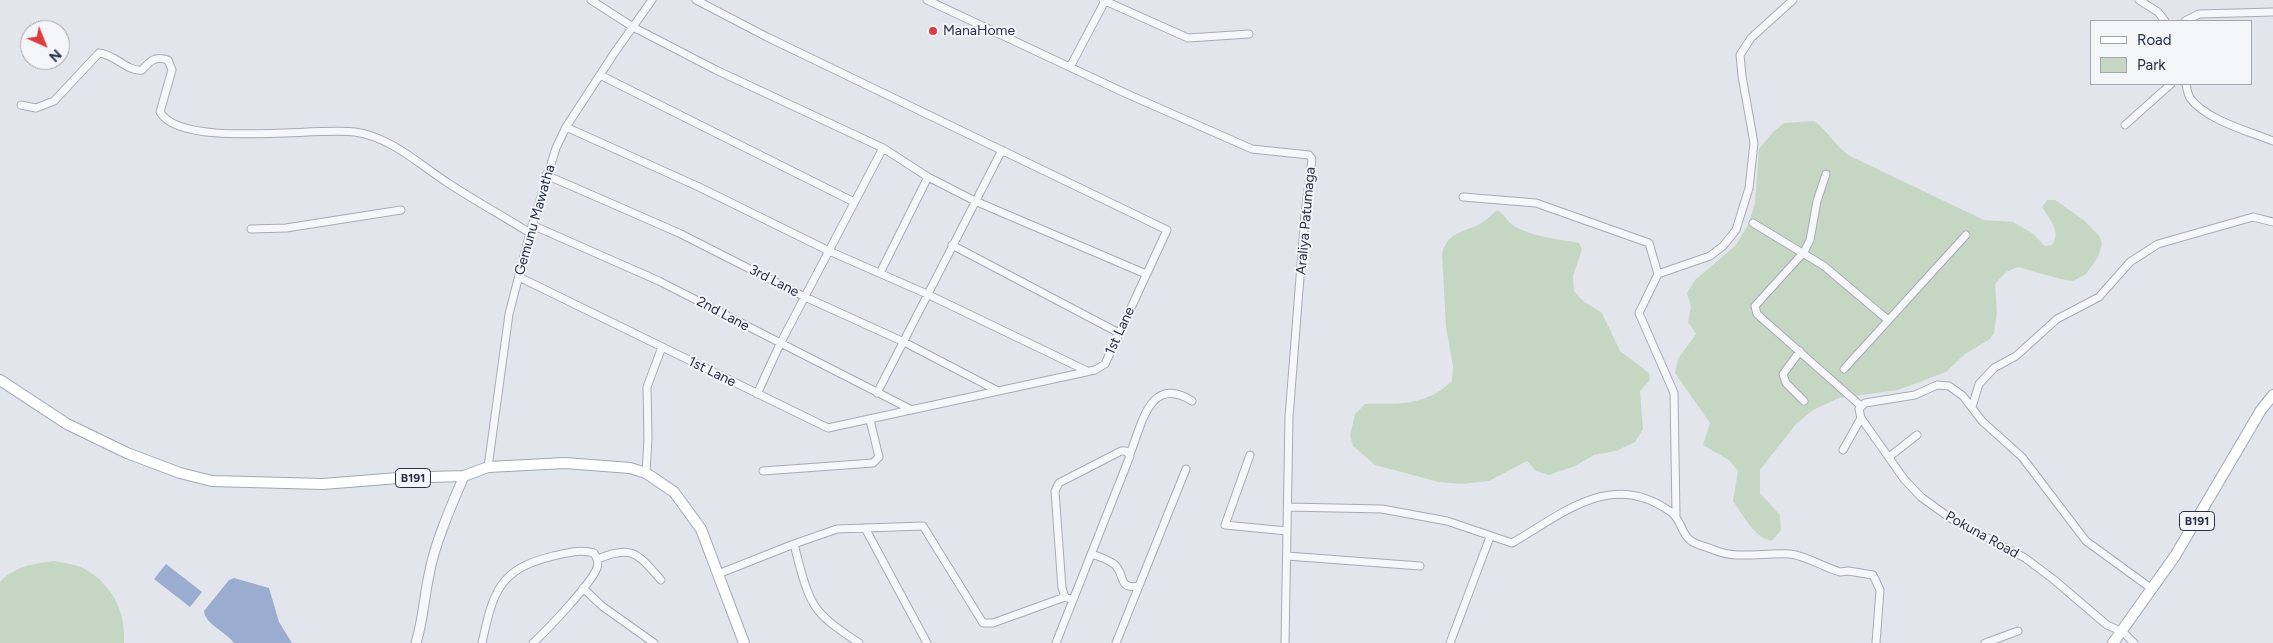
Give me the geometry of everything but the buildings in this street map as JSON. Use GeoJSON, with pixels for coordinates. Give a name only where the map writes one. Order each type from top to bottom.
{"type":"FeatureCollection","features":[{"type":"Feature","properties":{"kind":"main road","name":"B191"},"geometry":{"type":"LineString","coordinates":[[0,380],[67,424],[127,453],[180,473],[212,481],[323,484],[398,478],[464,476],[488,467],[565,463],[630,468],[646,473],[674,492],[702,529],[744,643]]}},
{"type":"Feature","properties":{"kind":"main road","name":"B191"},"geometry":{"type":"LineString","coordinates":[[2113,643],[2123,632],[2175,556],[2261,410],[2273,395]]}},
{"type":"Feature","properties":{"kind":"street"},"geometry":{"type":"LineString","coordinates":[[591,0],[633,27],[716,70],[883,148],[928,177],[975,201],[1146,274]]}},
{"type":"Feature","properties":{"kind":"street","name":"Gemunu Mawatha"},"geometry":{"type":"LineString","coordinates":[[488,467],[510,314],[518,277],[546,175],[566,127],[652,0]]}},
{"type":"Feature","properties":{"kind":"street","name":"1st Lane"},"geometry":{"type":"LineString","coordinates":[[518,277],[828,428],[1087,372],[1105,364],[1167,230],[767,37],[696,0]]}},
{"type":"Feature","properties":{"kind":"street","name":"Araliya Patumaga"},"geometry":{"type":"LineString","coordinates":[[927,0],[1252,149],[1309,154],[1312,159],[1305,214],[1289,416],[1285,643]]}},
{"type":"Feature","properties":{"kind":"street"},"geometry":{"type":"LineString","coordinates":[[1070,67],[1104,0],[1188,38],[1249,34]]}},
{"type":"Feature","properties":{"kind":"street"},"geometry":{"type":"LineString","coordinates":[[1658,274],[1710,256],[1723,246],[1736,230],[1749,188],[1754,143],[1740,54],[1751,38],[1793,0]]}},
{"type":"Feature","properties":{"kind":"street"},"geometry":{"type":"LineString","coordinates":[[2139,0],[2158,12],[2163,20]]}},
{"type":"Feature","properties":{"kind":"street"},"geometry":{"type":"LineString","coordinates":[[2187,20],[2199,14],[2273,12]]}},
{"type":"Feature","properties":{"kind":"street","name":"2nd Lane"},"geometry":{"type":"LineString","coordinates":[[21,105],[36,108],[54,102],[99,53],[107,54],[136,71],[142,70],[151,60],[159,57],[168,60],[172,70],[160,112],[164,119],[173,125],[206,133],[356,132],[386,143],[403,152],[448,183],[531,229],[659,280],[780,344],[910,409]]}},
{"type":"Feature","properties":{"kind":"street"},"geometry":{"type":"LineString","coordinates":[[600,75],[854,202]]}},
{"type":"Feature","properties":{"kind":"street"},"geometry":{"type":"LineString","coordinates":[[2125,125],[2170,85]]}},
{"type":"Feature","properties":{"kind":"street"},"geometry":{"type":"LineString","coordinates":[[2186,85],[2189,97],[2198,108],[2224,122],[2273,141]]}},
{"type":"Feature","properties":{"kind":"street"},"geometry":{"type":"LineString","coordinates":[[566,127],[699,188],[829,251],[927,294],[1087,372]]}},
{"type":"Feature","properties":{"kind":"street"},"geometry":{"type":"LineString","coordinates":[[758,394],[780,344],[883,148]]}},
{"type":"Feature","properties":{"kind":"street"},"geometry":{"type":"LineString","coordinates":[[877,393],[1002,150]]}},
{"type":"Feature","properties":{"kind":"street"},"geometry":{"type":"LineString","coordinates":[[1826,174],[1817,201],[1810,240],[1804,252],[1755,306],[1757,314],[1861,406],[1861,418],[1843,450]]}},
{"type":"Feature","properties":{"kind":"street","name":"3rd Lane"},"geometry":{"type":"LineString","coordinates":[[546,175],[679,233],[805,297],[904,342],[998,391]]}},
{"type":"Feature","properties":{"kind":"street"},"geometry":{"type":"LineString","coordinates":[[880,273],[928,177]]}},
{"type":"Feature","properties":{"kind":"street"},"geometry":{"type":"LineString","coordinates":[[1463,197],[1536,203],[1650,243],[1658,274],[1639,313],[1674,393],[1676,515]]}},
{"type":"Feature","properties":{"kind":"street"},"geometry":{"type":"LineString","coordinates":[[251,229],[286,228],[401,210]]}},
{"type":"Feature","properties":{"kind":"street"},"geometry":{"type":"LineString","coordinates":[[1972,407],[1979,384],[1994,368],[2016,356],[2057,319],[2099,297],[2130,262],[2158,244],[2253,217],[2273,222]]}},
{"type":"Feature","properties":{"kind":"street"},"geometry":{"type":"LineString","coordinates":[[1753,223],[1804,252],[1888,320]]}},
{"type":"Feature","properties":{"kind":"street"},"geometry":{"type":"LineString","coordinates":[[1844,369],[1966,235]]}},
{"type":"Feature","properties":{"kind":"street"},"geometry":{"type":"LineString","coordinates":[[952,245],[1119,334]]}},
{"type":"Feature","properties":{"kind":"street"},"geometry":{"type":"LineString","coordinates":[[646,473],[648,439],[647,387],[662,348]]}},
{"type":"Feature","properties":{"kind":"street"},"geometry":{"type":"LineString","coordinates":[[1800,352],[1783,374],[1786,383],[1804,401]]}},
{"type":"Feature","properties":{"kind":"street"},"geometry":{"type":"LineString","coordinates":[[1861,406],[1865,403],[1915,394],[1937,385],[1949,386],[1963,396],[1982,421],[2022,457],[2086,541],[2152,589]]}},
{"type":"Feature","properties":{"kind":"street"},"geometry":{"type":"LineString","coordinates":[[1056,643],[1152,401],[1162,394],[1183,395],[1192,401]]}},
{"type":"Feature","properties":{"kind":"street","name":"Pokuna Road"},"geometry":{"type":"LineString","coordinates":[[1861,418],[1888,457],[1920,497],[1950,518],[2025,558],[2107,625],[2123,632],[2134,643]]}},
{"type":"Feature","properties":{"kind":"street"},"geometry":{"type":"LineString","coordinates":[[763,471],[873,463],[879,457],[870,420]]}},
{"type":"Feature","properties":{"kind":"street"},"geometry":{"type":"LineString","coordinates":[[1888,457],[1917,435]]}},
{"type":"Feature","properties":{"kind":"street"},"geometry":{"type":"LineString","coordinates":[[1065,597],[1062,588],[1055,491],[1059,483],[1121,451],[1126,450],[1130,454]]}},
{"type":"Feature","properties":{"kind":"street"},"geometry":{"type":"LineString","coordinates":[[1250,456],[1225,525],[1287,531]]}},
{"type":"Feature","properties":{"kind":"street"},"geometry":{"type":"LineString","coordinates":[[1116,643],[1186,470]]}},
{"type":"Feature","properties":{"kind":"street"},"geometry":{"type":"LineString","coordinates":[[416,643],[421,627],[429,573],[453,501],[464,476]]}},
{"type":"Feature","properties":{"kind":"street"},"geometry":{"type":"LineString","coordinates":[[1288,507],[1382,509],[1447,521],[1512,542],[1568,509],[1590,499],[1626,493],[1645,497],[1676,515],[1690,540],[1716,551],[1743,556],[1792,554],[1840,572],[1848,571],[1873,575],[1880,590],[1876,643]]}},
{"type":"Feature","properties":{"kind":"street"},"geometry":{"type":"LineString","coordinates":[[718,574],[837,529],[924,526],[983,623],[993,623],[1065,597],[1073,600]]}},
{"type":"Feature","properties":{"kind":"street"},"geometry":{"type":"LineString","coordinates":[[865,528],[927,643]]}},
{"type":"Feature","properties":{"kind":"street"},"geometry":{"type":"LineString","coordinates":[[1450,643],[1490,536]]}},
{"type":"Feature","properties":{"kind":"street"},"geometry":{"type":"LineString","coordinates":[[794,544],[812,601],[830,622],[859,643]]}},
{"type":"Feature","properties":{"kind":"street"},"geometry":{"type":"LineString","coordinates":[[482,643],[501,584],[513,572],[532,561],[581,550],[594,554],[598,559],[598,568],[583,588],[532,643]]}},
{"type":"Feature","properties":{"kind":"street"},"geometry":{"type":"LineString","coordinates":[[598,559],[615,552],[630,552],[646,563],[661,580]]}},
{"type":"Feature","properties":{"kind":"street"},"geometry":{"type":"LineString","coordinates":[[1091,554],[1114,564],[1124,584],[1131,587],[1139,586]]}},
{"type":"Feature","properties":{"kind":"street"},"geometry":{"type":"LineString","coordinates":[[1287,556],[1420,566]]}},
{"type":"Feature","properties":{"kind":"street"},"geometry":{"type":"LineString","coordinates":[[583,588],[602,606],[654,643]]}},
{"type":"Feature","properties":{"kind":"street"},"geometry":{"type":"LineString","coordinates":[[1985,643],[2018,631]]}},
{"type":"Feature","properties":{"kind":"green space"},"geometry":{"type":"Polygon","coordinates":[[[1814,121],[1850,156],[1984,220],[2013,222],[2032,233],[2045,246],[2052,245],[2056,235],[2055,230],[2042,207],[2047,200],[2055,200],[2085,221],[2100,237],[2102,244],[2098,257],[2086,274],[2073,281],[2018,267],[2006,272],[1995,284],[1997,312],[1994,333],[1990,339],[1965,354],[1946,372],[1898,390],[1839,398],[1813,410],[1796,424],[1760,470],[1760,493],[1780,515],[1781,530],[1772,541],[1765,539],[1754,531],[1733,501],[1738,471],[1729,460],[1703,445],[1710,423],[1675,373],[1678,359],[1696,334],[1688,322],[1691,307],[1687,293],[1695,280],[1736,245],[1748,225],[1755,203],[1759,149],[1773,132],[1784,123],[1814,121]]]}},
{"type":"Feature","properties":{"kind":"green space"},"geometry":{"type":"Polygon","coordinates":[[[1497,210],[1512,224],[1522,230],[1579,243],[1582,249],[1573,276],[1574,291],[1583,301],[1602,313],[1620,351],[1649,373],[1650,380],[1640,391],[1643,429],[1635,442],[1616,451],[1594,455],[1575,466],[1549,475],[1536,471],[1527,461],[1489,481],[1461,484],[1439,482],[1375,465],[1353,446],[1350,436],[1355,414],[1365,404],[1401,403],[1421,399],[1432,395],[1452,381],[1453,366],[1446,327],[1442,254],[1444,247],[1451,238],[1460,232],[1481,224],[1497,210]]]}},
{"type":"Feature","properties":{"kind":"green space"},"geometry":{"type":"Polygon","coordinates":[[[54,561],[81,567],[92,573],[108,589],[119,608],[124,631],[124,643],[0,643],[0,582],[18,569],[54,561]]]}},
{"type":"Feature","properties":{"kind":"water"},"geometry":{"type":"Polygon","coordinates":[[[166,564],[202,592],[190,607],[154,579],[166,564]]]}},
{"type":"Feature","properties":{"kind":"water"},"geometry":{"type":"Polygon","coordinates":[[[234,578],[269,588],[279,622],[292,643],[234,643],[208,620],[204,611],[229,580],[234,578]]]}},
{"type":"Feature","properties":{"kind":"place","name":"ManaHome"},"geometry":{"type":"Point","coordinates":[933,31]}}]}
